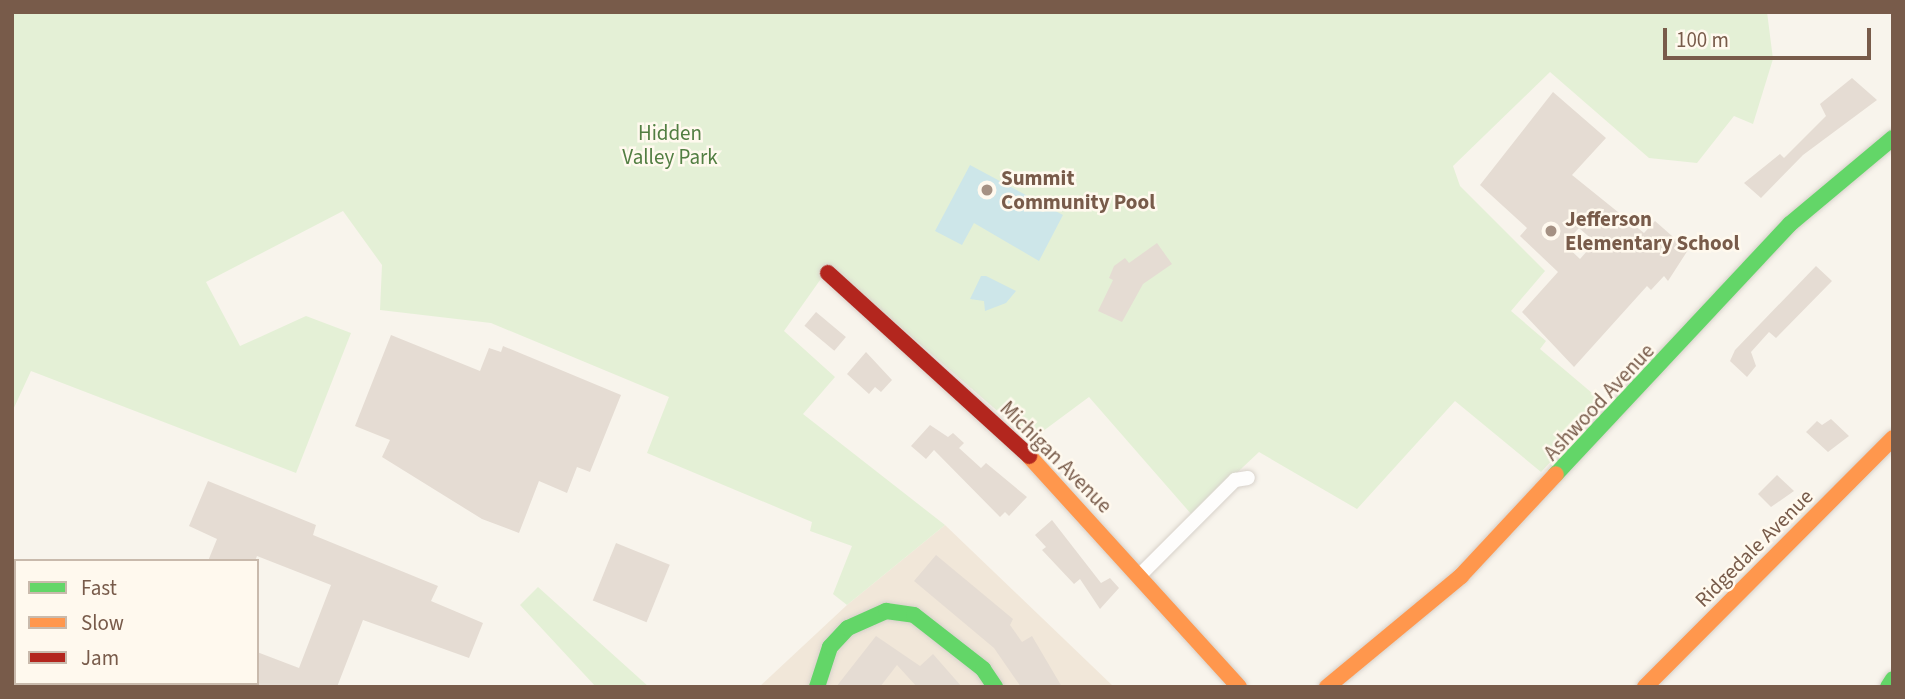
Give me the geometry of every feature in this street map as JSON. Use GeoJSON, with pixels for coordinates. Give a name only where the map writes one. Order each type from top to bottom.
{"type":"FeatureCollection","features":[{"type":"Feature","properties":{"kind":"street","name":"Ashwood Avenue"},"geometry":{"type":"LineString","coordinates":[[1327,687],[1461,576],[1790,224],[1893,138]]}},
{"type":"Feature","properties":{"kind":"street","name":"Michigan Avenue"},"geometry":{"type":"LineString","coordinates":[[828,272],[1038,465],[1142,573],[1239,687]]}},
{"type":"Feature","properties":{"kind":"street","name":"Ridgedale Avenue"},"geometry":{"type":"LineString","coordinates":[[1645,687],[1893,438]]}},
{"type":"Feature","properties":{"kind":"street"},"geometry":{"type":"LineString","coordinates":[[1142,573],[1235,480],[1248,478]]}},
{"type":"Feature","properties":{"kind":"street"},"geometry":{"type":"LineString","coordinates":[[817,687],[830,647],[848,628],[886,611],[914,615],[983,669],[995,687]]}},
{"type":"Feature","properties":{"kind":"street"},"geometry":{"type":"LineString","coordinates":[[1888,687],[1893,679]]}},
{"type":"Feature","properties":{"kind":"shaded area"},"geometry":{"type":"Polygon","coordinates":[[[945,525],[1114,687],[759,687],[847,605],[945,525]]]}},
{"type":"Feature","properties":{"kind":"green space","name":"Hidden Valley Park"},"geometry":{"type":"Polygon","coordinates":[[[12,12],[1767,12],[1773,59],[1753,124],[1734,116],[1697,163],[1649,158],[1550,72],[1453,166],[1460,186],[1545,271],[1511,311],[1546,341],[1540,349],[1605,404],[1541,472],[1455,401],[1357,509],[1259,452],[1192,515],[1089,397],[1031,440],[830,266],[784,331],[835,377],[803,414],[945,525],[847,605],[833,594],[852,546],[810,531],[812,522],[647,453],[669,397],[491,323],[380,310],[382,265],[343,211],[206,282],[240,346],[306,316],[351,333],[296,473],[31,371],[12,412],[12,12]]]}},
{"type":"Feature","properties":{"kind":"green space"},"geometry":{"type":"Polygon","coordinates":[[[538,587],[649,687],[596,687],[520,605],[538,587]]]}},
{"type":"Feature","properties":{"kind":"water","name":"Summit Community Pool"},"geometry":{"type":"Polygon","coordinates":[[[970,165],[1063,215],[1039,261],[974,223],[962,245],[935,231],[970,165]]]}},
{"type":"Feature","properties":{"kind":"water"},"geometry":{"type":"Polygon","coordinates":[[[981,276],[1016,291],[1006,303],[985,311],[984,301],[970,299],[981,276]]]}},
{"type":"Feature","properties":{"kind":"building"},"geometry":{"type":"Polygon","coordinates":[[[1852,78],[1877,100],[1803,155],[1761,198],[1744,183],[1780,154],[1784,158],[1826,116],[1820,104],[1852,78]]]}},
{"type":"Feature","properties":{"kind":"building","name":"Jefferson Elementary School"},"geometry":{"type":"Polygon","coordinates":[[[1553,92],[1606,138],[1572,175],[1644,233],[1655,221],[1688,250],[1668,281],[1664,276],[1651,290],[1647,286],[1574,367],[1522,312],[1558,272],[1520,236],[1527,228],[1480,185],[1553,92]],[[1579,228],[1564,244],[1580,259],[1595,242],[1579,228]]]}},
{"type":"Feature","properties":{"kind":"building"},"geometry":{"type":"Polygon","coordinates":[[[1157,243],[1172,264],[1143,284],[1122,322],[1098,311],[1113,280],[1109,278],[1114,266],[1125,258],[1129,263],[1157,243]]]}},
{"type":"Feature","properties":{"kind":"building"},"geometry":{"type":"Polygon","coordinates":[[[1816,266],[1832,281],[1776,338],[1769,332],[1751,352],[1756,366],[1747,377],[1730,361],[1735,350],[1816,266]]]}},
{"type":"Feature","properties":{"kind":"building"},"geometry":{"type":"Polygon","coordinates":[[[816,312],[846,337],[834,351],[804,326],[816,312]]]}},
{"type":"Feature","properties":{"kind":"building"},"geometry":{"type":"Polygon","coordinates":[[[391,335],[480,371],[489,348],[501,352],[503,346],[621,395],[590,472],[577,467],[567,493],[539,481],[519,533],[482,519],[382,457],[390,440],[355,426],[391,335]]]}},
{"type":"Feature","properties":{"kind":"building"},"geometry":{"type":"Polygon","coordinates":[[[866,352],[892,380],[881,392],[875,387],[869,394],[847,374],[866,352]]]}},
{"type":"Feature","properties":{"kind":"building"},"geometry":{"type":"Polygon","coordinates":[[[1831,419],[1849,436],[1828,452],[1806,432],[1817,421],[1822,425],[1831,419]]]}},
{"type":"Feature","properties":{"kind":"building"},"geometry":{"type":"Polygon","coordinates":[[[930,425],[948,437],[953,433],[964,443],[959,448],[981,468],[986,463],[1027,497],[1009,516],[1005,512],[1000,517],[934,450],[926,459],[911,446],[930,425]]]}},
{"type":"Feature","properties":{"kind":"building"},"geometry":{"type":"Polygon","coordinates":[[[1777,475],[1794,491],[1771,507],[1758,494],[1777,475]]]}},
{"type":"Feature","properties":{"kind":"building"},"geometry":{"type":"Polygon","coordinates":[[[208,481],[316,525],[313,535],[438,586],[431,601],[483,623],[469,658],[363,620],[337,687],[257,687],[259,653],[299,668],[331,585],[257,556],[256,559],[209,559],[217,539],[189,526],[208,481]]]}},
{"type":"Feature","properties":{"kind":"building"},"geometry":{"type":"Polygon","coordinates":[[[1052,520],[1101,583],[1110,578],[1119,588],[1100,609],[1080,579],[1074,584],[1042,550],[1046,547],[1035,535],[1052,520]]]}},
{"type":"Feature","properties":{"kind":"building"},"geometry":{"type":"Polygon","coordinates":[[[616,543],[670,565],[647,622],[593,600],[616,543]]]}},
{"type":"Feature","properties":{"kind":"building"},"geometry":{"type":"Polygon","coordinates":[[[936,555],[1013,619],[1010,625],[1022,642],[1032,636],[1062,687],[1021,687],[994,648],[914,581],[936,555]]]}},
{"type":"Feature","properties":{"kind":"building"},"geometry":{"type":"Polygon","coordinates":[[[876,636],[920,666],[933,654],[962,687],[917,687],[897,665],[880,687],[836,687],[876,636]]]}},
{"type":"Feature","properties":{"kind":"traffic: fast"},"geometry":{"type":"LineString","coordinates":[[1556,474],[1790,224],[1893,138]]}},
{"type":"Feature","properties":{"kind":"traffic: fast"},"geometry":{"type":"LineString","coordinates":[[817,687],[830,647],[848,628],[886,611],[914,615],[983,669],[995,687]]}},
{"type":"Feature","properties":{"kind":"traffic: fast"},"geometry":{"type":"LineString","coordinates":[[1888,687],[1893,679]]}},
{"type":"Feature","properties":{"kind":"traffic: slow"},"geometry":{"type":"LineString","coordinates":[[1645,687],[1893,438]]}},
{"type":"Feature","properties":{"kind":"traffic: slow"},"geometry":{"type":"LineString","coordinates":[[1029,456],[1239,687]]}},
{"type":"Feature","properties":{"kind":"traffic: slow"},"geometry":{"type":"LineString","coordinates":[[1327,687],[1461,576],[1556,474]]}},
{"type":"Feature","properties":{"kind":"traffic: jam"},"geometry":{"type":"LineString","coordinates":[[828,273],[1029,456]]}},
{"type":"Feature","properties":{"kind":"place","name":"Summit Community Pool"},"geometry":{"type":"Point","coordinates":[987,190]}},
{"type":"Feature","properties":{"kind":"place","name":"Jefferson Elementary School"},"geometry":{"type":"Point","coordinates":[1551,231]}}]}
